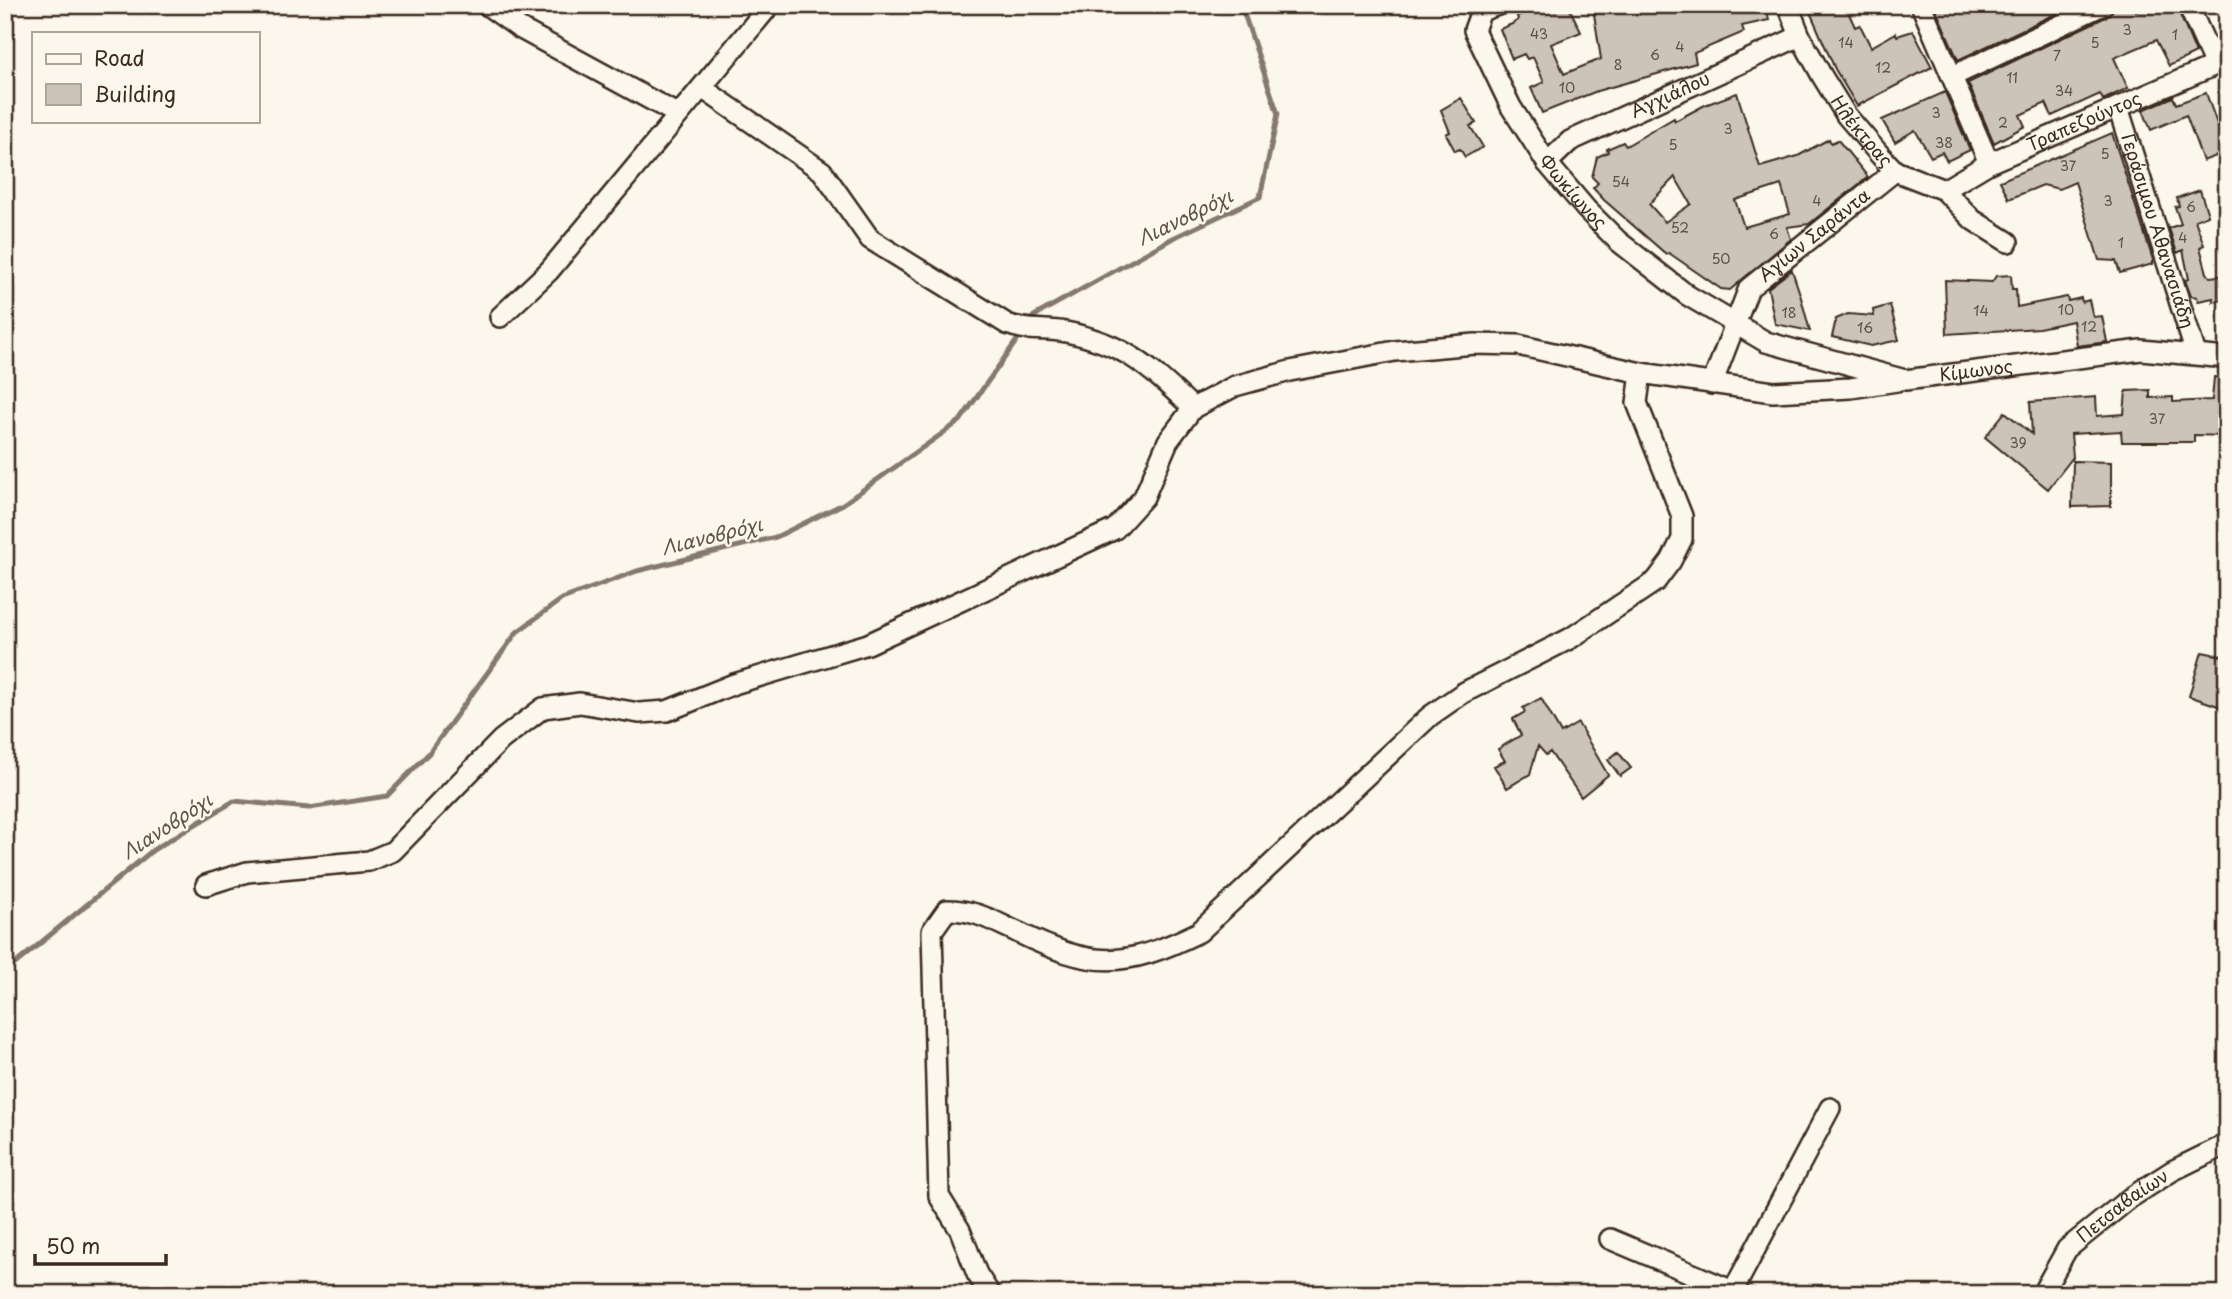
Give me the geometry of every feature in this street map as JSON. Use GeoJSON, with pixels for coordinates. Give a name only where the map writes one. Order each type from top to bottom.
{"type":"FeatureCollection","features":[{"type":"Feature","properties":{"kind":"street"},"geometry":{"type":"LineString","coordinates":[[487,5],[519,28],[677,114]]}},
{"type":"Feature","properties":{"kind":"street"},"geometry":{"type":"LineString","coordinates":[[500,317],[558,261],[677,114],[702,88],[770,5]]}},
{"type":"Feature","properties":{"kind":"street","name":"Ηλέκτρας"},"geometry":{"type":"LineString","coordinates":[[1788,5],[1800,36],[1846,115],[1895,170],[1944,190],[1973,219],[2008,242]]}},
{"type":"Feature","properties":{"kind":"street"},"geometry":{"type":"LineString","coordinates":[[1921,5],[1989,163]]}},
{"type":"Feature","properties":{"kind":"street"},"geometry":{"type":"LineString","coordinates":[[1953,76],[2103,5]]}},
{"type":"Feature","properties":{"kind":"street"},"geometry":{"type":"LineString","coordinates":[[2188,5],[2221,63]]}},
{"type":"Feature","properties":{"kind":"street","name":"Φωκίωνος"},"geometry":{"type":"LineString","coordinates":[[1490,8],[1474,30],[1511,107],[1547,163],[1618,240],[1687,295],[1735,325]]}},
{"type":"Feature","properties":{"kind":"street","name":"Αγχιάλου"},"geometry":{"type":"LineString","coordinates":[[1547,163],[1570,141],[1800,36]]}},
{"type":"Feature","properties":{"kind":"street","name":"Τραπεζούντος"},"geometry":{"type":"LineString","coordinates":[[1944,190],[1989,163],[2221,63]]}},
{"type":"Feature","properties":{"kind":"street"},"geometry":{"type":"LineString","coordinates":[[702,88],[822,171],[870,239],[893,256],[1007,324],[1024,331],[1054,330],[1090,337],[1121,348],[1150,368],[1193,408]]}},
{"type":"Feature","properties":{"kind":"street","name":"Γεράσιμου Αθανασιάδη"},"geometry":{"type":"LineString","coordinates":[[2118,107],[2196,354]]}},
{"type":"Feature","properties":{"kind":"street","name":"Αγίων Σαράντα"},"geometry":{"type":"LineString","coordinates":[[1712,384],[1749,288],[1895,170]]}},
{"type":"Feature","properties":{"kind":"street","name":"Κίμωνος"},"geometry":{"type":"LineString","coordinates":[[1735,325],[1779,347],[1905,380],[2141,350],[2227,358]]}},
{"type":"Feature","properties":{"kind":"street"},"geometry":{"type":"LineString","coordinates":[[206,884],[247,872],[369,861],[393,851],[500,740],[543,708],[580,703],[639,713],[667,710],[734,684],[868,644],[1082,546],[1115,529],[1131,514],[1144,497],[1168,441],[1193,408],[1235,386],[1290,371],[1395,351],[1475,344],[1518,345],[1641,373],[1773,392],[1851,388],[1905,380]]}},
{"type":"Feature","properties":{"kind":"street"},"geometry":{"type":"LineString","coordinates":[[990,1294],[977,1274],[960,1230],[939,1196],[932,931],[947,910],[970,910],[1049,947],[1080,957],[1103,961],[1131,959],[1164,949],[1199,932],[1430,716],[1463,693],[1571,638],[1656,581],[1682,539],[1682,516],[1637,403],[1641,373]]}},
{"type":"Feature","properties":{"kind":"street"},"geometry":{"type":"LineString","coordinates":[[1610,1240],[1733,1291],[1830,1108]]}},
{"type":"Feature","properties":{"kind":"street","name":"Πετσαβαίων"},"geometry":{"type":"LineString","coordinates":[[2042,1294],[2067,1249],[2130,1198],[2172,1171],[2227,1144]]}},
{"type":"Feature","properties":{"kind":"building"},"geometry":{"type":"Polygon","coordinates":[[[1544,5],[1568,5],[1581,32],[1551,44],[1564,74],[1601,59],[1594,14],[1600,12],[1598,5],[1766,5],[1769,20],[1742,26],[1744,32],[1694,53],[1696,63],[1597,91],[1542,113],[1531,88],[1544,82],[1533,57],[1527,59],[1524,54],[1512,59],[1500,29],[1518,20],[1517,16],[1544,5]]]}},
{"type":"Feature","properties":{"kind":"building"},"geometry":{"type":"Polygon","coordinates":[[[1807,5],[1845,5],[1855,27],[1860,25],[1871,47],[1896,33],[1897,36],[1913,31],[1932,67],[1857,106],[1835,69],[1807,5]]]}},
{"type":"Feature","properties":{"kind":"building"},"geometry":{"type":"Polygon","coordinates":[[[1934,5],[2074,5],[1958,60],[1934,5]]]}},
{"type":"Feature","properties":{"kind":"building"},"geometry":{"type":"Polygon","coordinates":[[[2115,5],[2133,5],[2136,11],[2146,5],[2176,5],[2196,53],[2169,66],[2156,40],[2114,58],[2128,88],[2103,100],[2100,94],[2052,116],[2046,103],[2020,115],[2025,126],[1994,143],[1968,83],[2108,16],[2115,5]]]}},
{"type":"Feature","properties":{"kind":"building"},"geometry":{"type":"Polygon","coordinates":[[[1945,92],[1970,150],[1947,161],[1942,152],[1931,157],[1915,130],[1895,142],[1882,120],[1945,92]]]}},
{"type":"Feature","properties":{"kind":"building"},"geometry":{"type":"Polygon","coordinates":[[[1737,93],[1760,167],[1798,156],[1829,139],[1831,143],[1838,140],[1868,177],[1809,224],[1787,227],[1791,239],[1730,290],[1721,289],[1669,253],[1666,254],[1593,188],[1598,183],[1592,177],[1597,157],[1608,152],[1607,149],[1623,142],[1626,146],[1674,118],[1675,121],[1705,105],[1737,93]],[[1675,177],[1649,204],[1665,222],[1691,204],[1675,177]],[[1781,185],[1735,200],[1744,227],[1790,214],[1781,185]]]}},
{"type":"Feature","properties":{"kind":"building"},"geometry":{"type":"Polygon","coordinates":[[[2206,93],[2227,152],[2203,161],[2186,115],[2151,130],[2143,110],[2173,97],[2176,104],[2206,93]]]}},
{"type":"Feature","properties":{"kind":"building"},"geometry":{"type":"Polygon","coordinates":[[[1461,98],[1476,123],[1470,126],[1483,147],[1465,157],[1460,149],[1455,151],[1446,134],[1450,132],[1441,110],[1461,98]]]}},
{"type":"Feature","properties":{"kind":"building"},"geometry":{"type":"Polygon","coordinates":[[[2112,133],[2153,260],[2153,264],[2120,273],[2116,261],[2099,260],[2075,182],[2059,189],[2043,185],[2009,199],[2000,181],[2112,133]]]}},
{"type":"Feature","properties":{"kind":"building"},"geometry":{"type":"Polygon","coordinates":[[[2200,190],[2208,215],[2195,220],[2204,245],[2200,247],[2207,273],[2210,277],[2227,275],[2227,299],[2213,302],[2213,298],[2198,301],[2197,297],[2191,296],[2185,280],[2189,279],[2183,250],[2177,253],[2169,228],[2181,224],[2175,207],[2179,206],[2177,198],[2200,190]]]}},
{"type":"Feature","properties":{"kind":"building"},"geometry":{"type":"Polygon","coordinates":[[[1792,270],[1810,331],[1775,324],[1768,288],[1792,270]]]}},
{"type":"Feature","properties":{"kind":"building"},"geometry":{"type":"Polygon","coordinates":[[[2011,275],[2012,289],[2016,289],[2017,307],[2067,297],[2068,301],[2081,298],[2082,302],[2089,300],[2093,317],[2102,316],[2107,342],[2077,346],[2073,321],[2039,328],[1947,334],[1945,280],[1992,282],[1996,276],[2011,275]]]}},
{"type":"Feature","properties":{"kind":"building"},"geometry":{"type":"Polygon","coordinates":[[[1890,305],[1899,340],[1871,346],[1832,337],[1836,319],[1848,314],[1874,316],[1873,310],[1890,305]]]}},
{"type":"Feature","properties":{"kind":"building"},"geometry":{"type":"Polygon","coordinates":[[[2214,377],[2227,378],[2227,436],[2194,435],[2194,442],[2122,442],[2121,431],[2071,434],[2073,457],[2048,489],[1985,437],[2005,412],[2032,434],[2030,402],[2096,397],[2097,416],[2124,414],[2126,391],[2150,390],[2150,398],[2173,397],[2173,402],[2212,400],[2214,377]]]}},
{"type":"Feature","properties":{"kind":"building"},"geometry":{"type":"Polygon","coordinates":[[[2073,461],[2111,462],[2111,506],[2072,507],[2073,461]]]}},
{"type":"Feature","properties":{"kind":"building"},"geometry":{"type":"Polygon","coordinates":[[[2202,652],[2227,657],[2227,709],[2189,696],[2202,652]]]}},
{"type":"Feature","properties":{"kind":"building"},"geometry":{"type":"Polygon","coordinates":[[[1541,698],[1561,733],[1578,723],[1608,775],[1581,797],[1550,752],[1546,755],[1538,746],[1530,774],[1507,788],[1494,766],[1505,761],[1498,749],[1521,735],[1513,719],[1525,712],[1523,708],[1541,698]]]}},
{"type":"Feature","properties":{"kind":"building"},"geometry":{"type":"Polygon","coordinates":[[[1618,752],[1631,768],[1620,776],[1608,760],[1618,752]]]}},
{"type":"Feature","properties":{"kind":"waterway","name":"Λιανοβρόχι"},"geometry":{"type":"LineString","coordinates":[[1028,325],[1034,316],[1173,238],[1260,197],[1278,114],[1241,5]]}},
{"type":"Feature","properties":{"kind":"waterway","name":"Λιανοβρόχι"},"geometry":{"type":"LineString","coordinates":[[5,967],[15,964],[153,850],[234,801],[309,808],[387,796],[429,753],[517,632],[562,599],[637,571],[776,537],[843,504],[960,421],[1022,333]]}}]}
